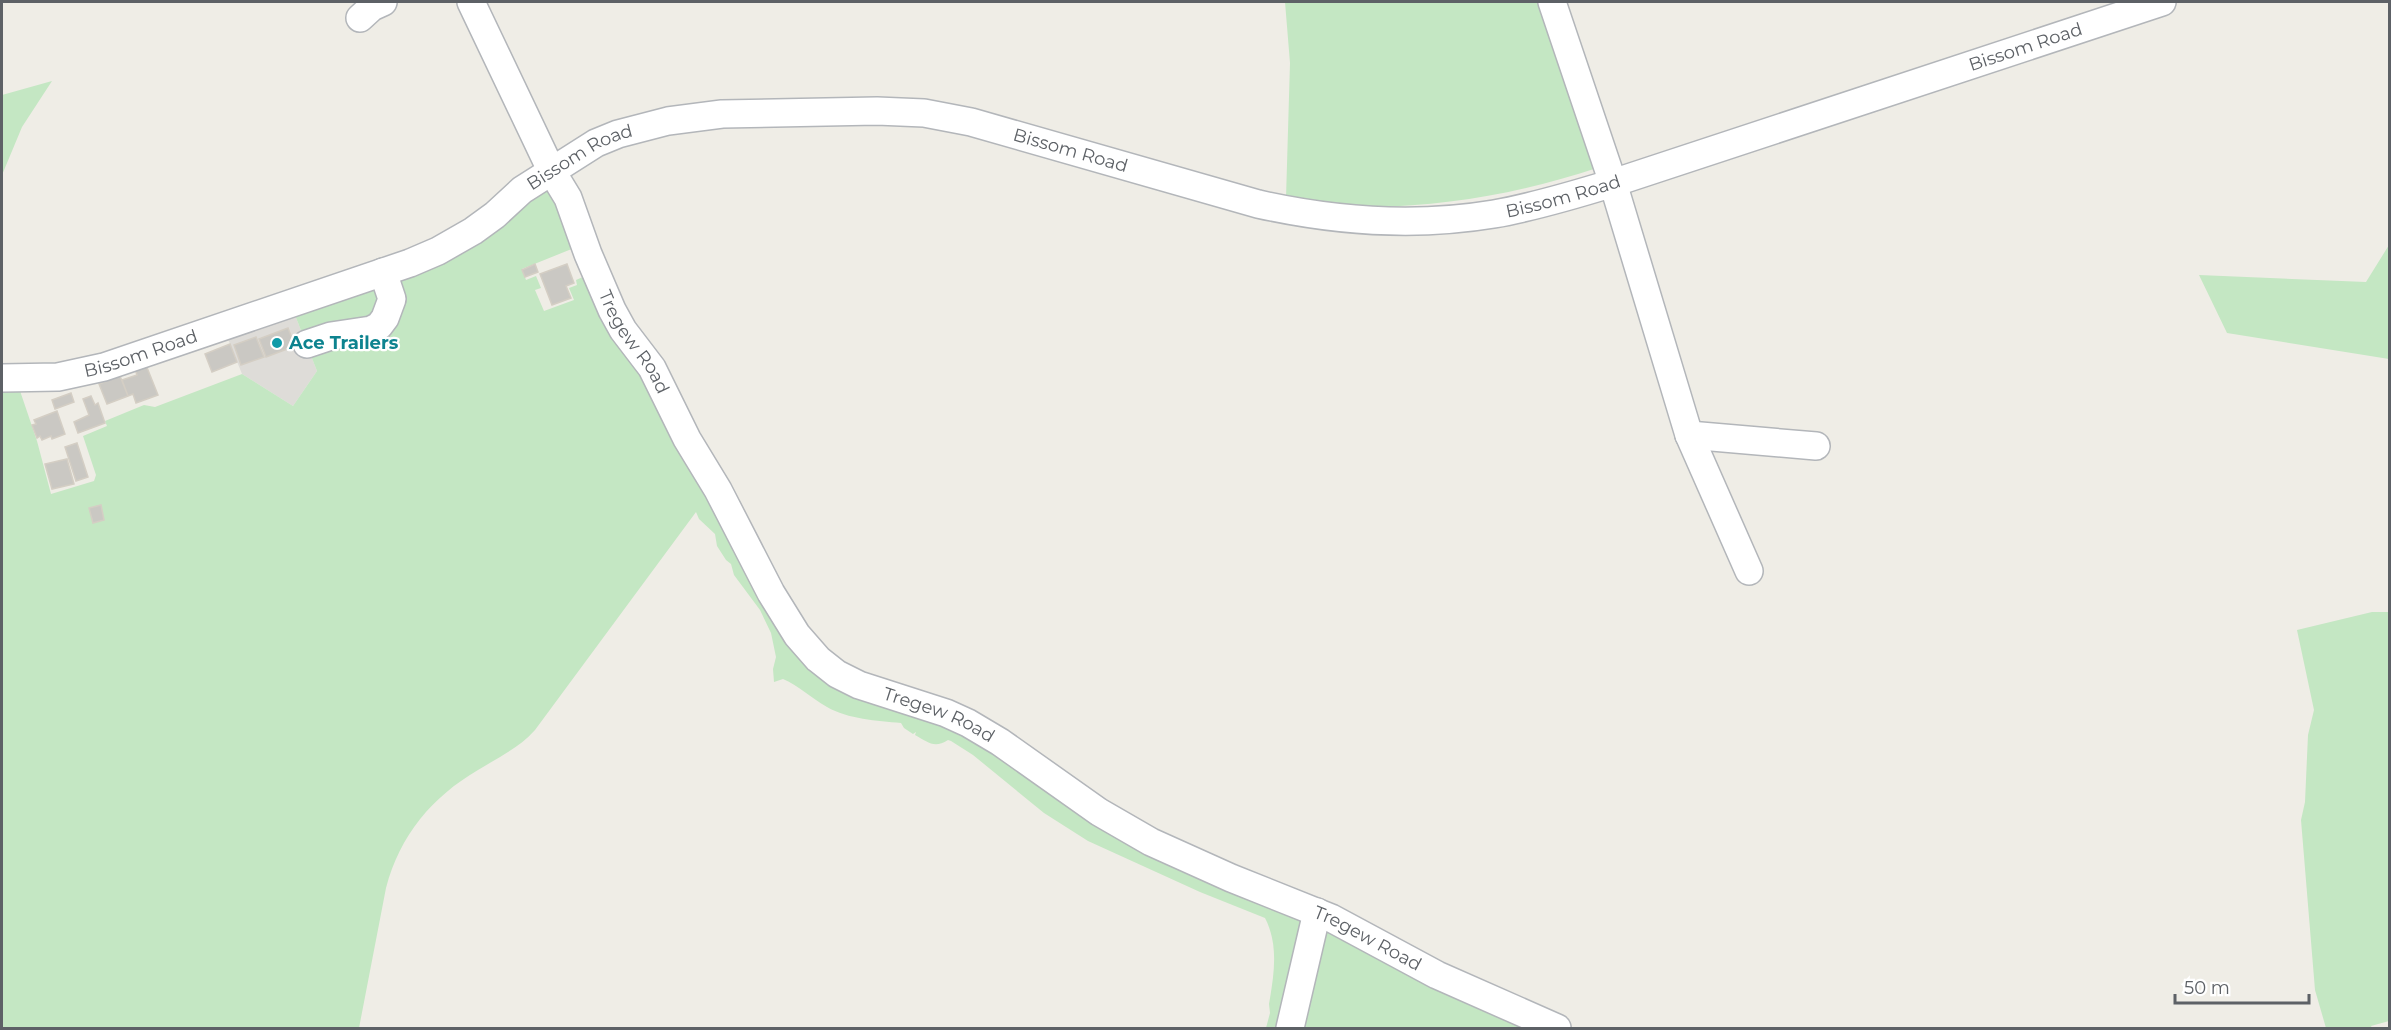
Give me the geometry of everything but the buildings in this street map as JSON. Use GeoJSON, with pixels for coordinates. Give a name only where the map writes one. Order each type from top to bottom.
{"type":"FeatureCollection","features":[{"type":"Feature","properties":{"kind":"street"},"geometry":{"type":"LineString","coordinates":[[360,18],[372,7],[383,2]]}},
{"type":"Feature","properties":{"kind":"street","name":"Tregew Road"},"geometry":{"type":"LineString","coordinates":[[471,2],[551,170],[568,198],[588,254],[612,310],[623,330],[652,368],[687,439],[723,498],[771,593],[797,636],[818,659],[837,674],[859,685],[946,713],[980,730],[1100,812],[1150,842],[1231,878],[1317,912],[1437,975],[1557,1029]]}},
{"type":"Feature","properties":{"kind":"street"},"geometry":{"type":"LineString","coordinates":[[1552,2],[1613,183],[1689,435],[1749,571]]}},
{"type":"Feature","properties":{"kind":"street","name":"Bissom Road"},"geometry":{"type":"LineString","coordinates":[[2,378],[58,377],[104,367],[438,251],[473,231],[495,215],[522,190],[596,143],[677,119],[722,114],[877,111],[924,114],[971,122],[1258,204],[1297,212],[1384,220],[1462,218],[1526,207],[1613,183],[2162,2]]}},
{"type":"Feature","properties":{"kind":"street"},"geometry":{"type":"LineString","coordinates":[[307,344],[331,336],[371,330],[379,326],[390,308],[392,299],[383,272]]}},
{"type":"Feature","properties":{"kind":"street"},"geometry":{"type":"LineString","coordinates":[[1689,435],[1816,446]]}},
{"type":"Feature","properties":{"kind":"street"},"geometry":{"type":"LineString","coordinates":[[1290,1029],[1317,912]]}},
{"type":"Feature","properties":{"kind":"shaded area"},"geometry":{"type":"Polygon","coordinates":[[[291,305],[317,371],[293,406],[242,374],[224,329],[291,305]]]}},
{"type":"Feature","properties":{"kind":"green space"},"geometry":{"type":"Polygon","coordinates":[[[1285,2],[1543,2],[1597,168],[1515,191],[1430,204],[1362,207],[1286,198],[1290,63],[1285,2]]]}},
{"type":"Feature","properties":{"kind":"green space"},"geometry":{"type":"Polygon","coordinates":[[[52,81],[22,127],[2,175],[2,95],[52,81]]]}},
{"type":"Feature","properties":{"kind":"green space"},"geometry":{"type":"Polygon","coordinates":[[[551,171],[584,244],[522,269],[526,280],[536,276],[541,288],[535,290],[544,311],[574,300],[569,288],[577,285],[576,280],[585,276],[804,646],[1047,775],[1556,1028],[1266,1028],[1270,1013],[1274,949],[1265,918],[1200,892],[1088,841],[1044,813],[973,755],[951,741],[931,744],[915,735],[916,732],[913,734],[904,728],[901,723],[863,719],[844,714],[827,707],[783,679],[774,682],[773,669],[776,657],[771,633],[760,610],[734,575],[731,564],[717,546],[715,534],[699,519],[696,512],[535,730],[515,747],[446,792],[432,805],[409,834],[392,869],[386,888],[359,1028],[2,1028],[2,379],[16,379],[37,441],[51,494],[94,481],[96,475],[83,436],[107,426],[105,421],[144,405],[155,407],[242,374],[293,406],[317,371],[291,305],[382,273],[551,171]]]}},
{"type":"Feature","properties":{"kind":"green space"},"geometry":{"type":"Polygon","coordinates":[[[2389,245],[2389,359],[2227,333],[2199,275],[2366,282],[2389,245]]]}},
{"type":"Feature","properties":{"kind":"green space"},"geometry":{"type":"Polygon","coordinates":[[[2372,612],[2390,612],[2389,1021],[2371,1026],[2372,1028],[2326,1028],[2315,990],[2301,820],[2305,802],[2308,735],[2314,710],[2297,630],[2372,612]]]}},
{"type":"Feature","properties":{"kind":"place","name":"Ace Trailers"},"geometry":{"type":"Point","coordinates":[277,343]}}]}
